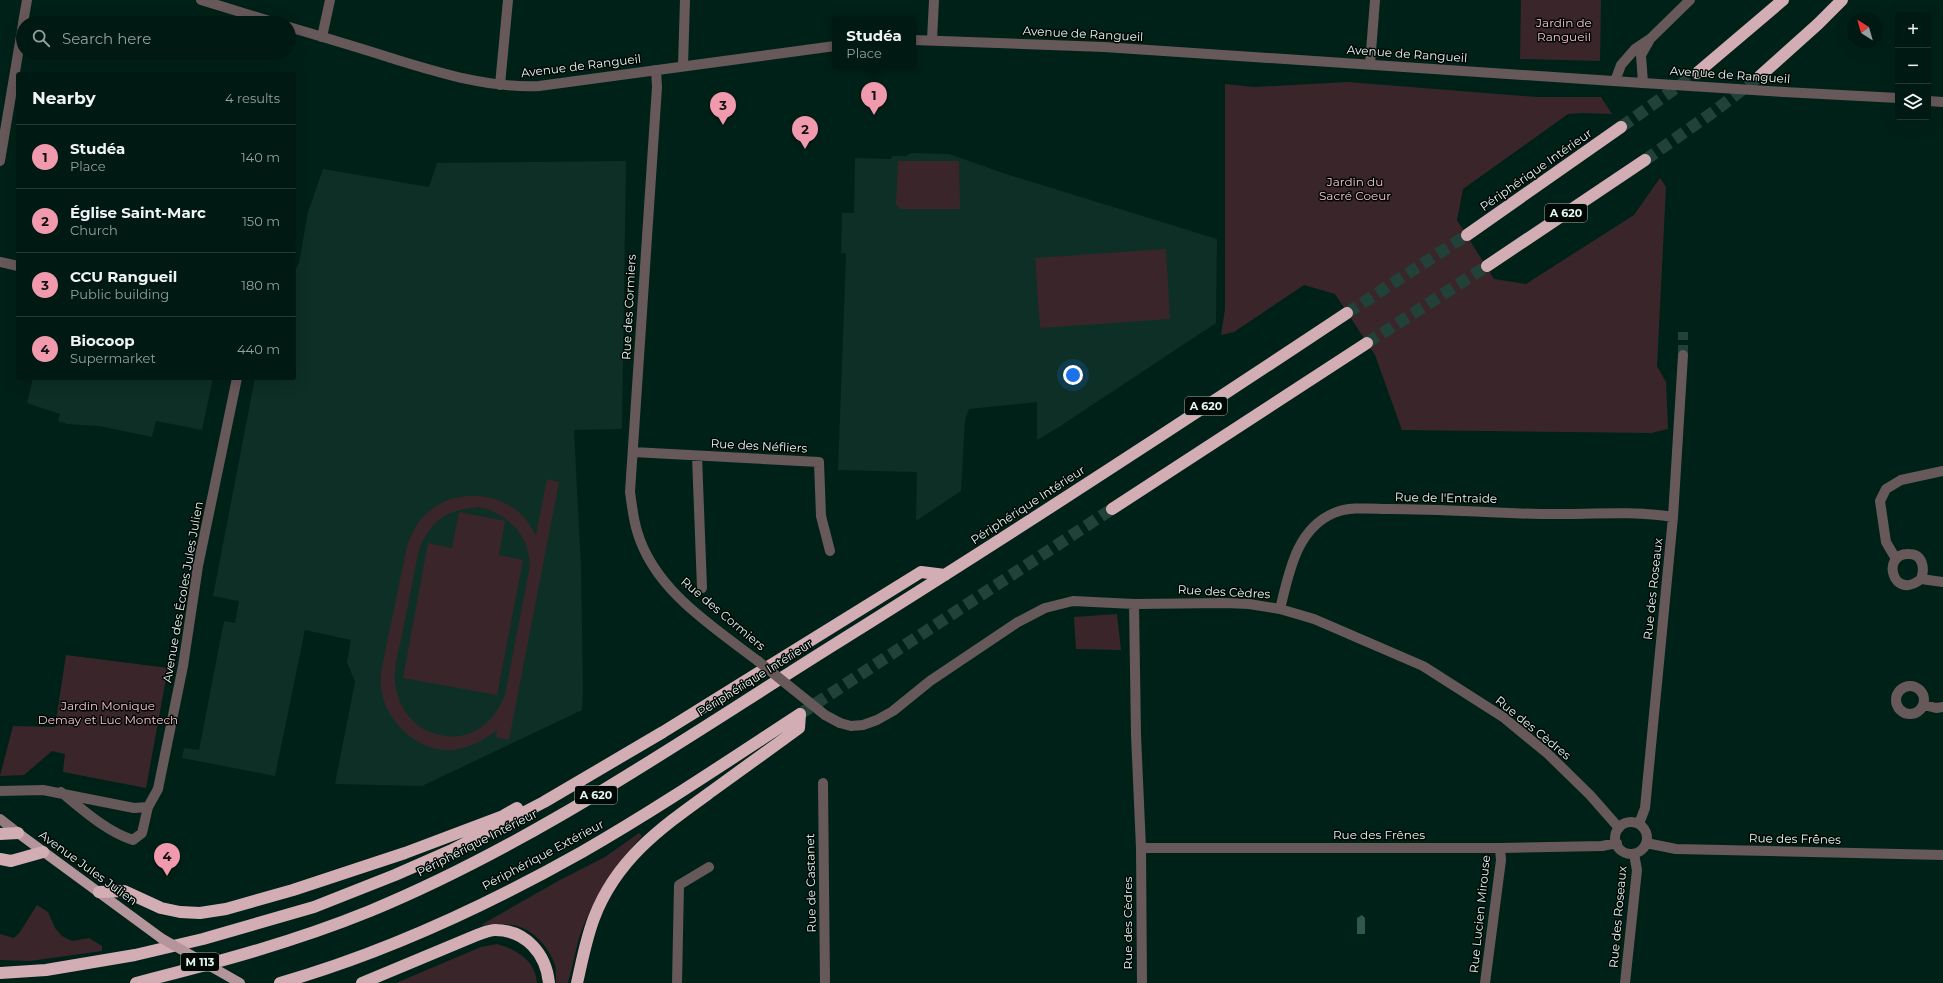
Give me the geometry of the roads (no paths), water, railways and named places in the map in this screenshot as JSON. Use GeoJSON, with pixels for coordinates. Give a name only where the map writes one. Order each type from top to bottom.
{"type":"FeatureCollection","features":[{"type":"Feature","properties":{"kind":"highway"},"geometry":{"type":"LineString","coordinates":[[1697,73],[1784,0]]}},
{"type":"Feature","properties":{"kind":"highway"},"geometry":{"type":"LineString","coordinates":[[1760,76],[1818,24],[1842,0]]}},
{"type":"Feature","properties":{"kind":"highway","name":"Périphérique Intérieur"},"geometry":{"type":"LineString","coordinates":[[1467,235],[1621,127]]}},
{"type":"Feature","properties":{"kind":"highway","name":"A 620"},"geometry":{"type":"LineString","coordinates":[[1487,266],[1645,160]]}},
{"type":"Feature","properties":{"kind":"highway","name":"Périphérique Intérieur"},"geometry":{"type":"LineString","coordinates":[[136,983],[240,956],[332,926],[406,894],[489,854],[579,805],[638,770],[945,575],[1347,313]]}},
{"type":"Feature","properties":{"kind":"highway","name":"A 620"},"geometry":{"type":"LineString","coordinates":[[1112,509],[1367,343]]}},
{"type":"Feature","properties":{"kind":"highway"},"geometry":{"type":"LineString","coordinates":[[0,973],[46,970],[135,955],[253,926],[314,907],[395,875],[459,847],[544,802],[663,732],[921,572],[945,575]]}},
{"type":"Feature","properties":{"kind":"highway","name":"Périphérique Extérieur"},"geometry":{"type":"LineString","coordinates":[[280,983],[362,955],[422,931],[529,881],[590,847],[800,714],[798,728],[651,836],[619,872],[594,918],[577,983]]}},
{"type":"Feature","properties":{"kind":"highway"},"geometry":{"type":"LineString","coordinates":[[99,892],[124,891],[161,908],[180,912],[200,913],[226,909],[293,890],[405,853],[503,816],[532,800],[544,802]]}},
{"type":"Feature","properties":{"kind":"highway"},"geometry":{"type":"LineString","coordinates":[[0,834],[18,833]]}},
{"type":"Feature","properties":{"kind":"highway"},"geometry":{"type":"LineString","coordinates":[[0,859],[11,861],[43,852]]}},
{"type":"Feature","properties":{"kind":"highway"},"geometry":{"type":"LineString","coordinates":[[362,983],[477,935],[494,930],[514,933],[532,945],[544,959],[548,972],[549,983]]}},
{"type":"Feature","properties":{"kind":"main road","name":"Avenue Jules Julien"},"geometry":{"type":"LineString","coordinates":[[0,819],[161,938],[240,983]]}},
{"type":"Feature","properties":{"kind":"street"},"geometry":{"type":"LineString","coordinates":[[24,16],[27,0]]}},
{"type":"Feature","properties":{"kind":"street"},"geometry":{"type":"LineString","coordinates":[[201,0],[253,16]]}},
{"type":"Feature","properties":{"kind":"street"},"geometry":{"type":"LineString","coordinates":[[322,37],[330,0]]}},
{"type":"Feature","properties":{"kind":"street"},"geometry":{"type":"LineString","coordinates":[[500,85],[508,0]]}},
{"type":"Feature","properties":{"kind":"street"},"geometry":{"type":"LineString","coordinates":[[683,66],[685,0]]}},
{"type":"Feature","properties":{"kind":"street"},"geometry":{"type":"LineString","coordinates":[[932,40],[934,0]]}},
{"type":"Feature","properties":{"kind":"street"},"geometry":{"type":"LineString","coordinates":[[1370,64],[1375,0]]}},
{"type":"Feature","properties":{"kind":"street"},"geometry":{"type":"LineString","coordinates":[[1615,81],[1621,65],[1635,49],[1650,39],[1690,0]]}},
{"type":"Feature","properties":{"kind":"street","name":"Avenue de Rangueil"},"geometry":{"type":"LineString","coordinates":[[296,29],[444,74],[476,82],[500,85],[539,86],[832,46]]}},
{"type":"Feature","properties":{"kind":"street"},"geometry":{"type":"LineString","coordinates":[[1643,83],[1641,55],[1650,39]]}},
{"type":"Feature","properties":{"kind":"street","name":"Avenue de Rangueil"},"geometry":{"type":"LineString","coordinates":[[916,40],[1104,47],[1643,83],[1895,98]]}},
{"type":"Feature","properties":{"kind":"street"},"geometry":{"type":"LineString","coordinates":[[0,161],[17,60]]}},
{"type":"Feature","properties":{"kind":"street","name":"Rue des Cormiers"},"geometry":{"type":"LineString","coordinates":[[656,70],[657,87],[630,492],[637,532],[653,566],[674,592],[825,715],[840,723],[863,725],[877,720],[893,711],[930,681],[1018,622],[1045,608],[1073,601],[1134,604]]}},
{"type":"Feature","properties":{"kind":"street"},"geometry":{"type":"LineString","coordinates":[[1931,101],[1943,102]]}},
{"type":"Feature","properties":{"kind":"street"},"geometry":{"type":"LineString","coordinates":[[0,262],[16,266]]}},
{"type":"Feature","properties":{"kind":"street","name":"Rue des Roseaux"},"geometry":{"type":"LineString","coordinates":[[1639,824],[1645,808],[1673,517],[1683,355]]}},
{"type":"Feature","properties":{"kind":"street","name":"Avenue des Écoles Jules Julien"},"geometry":{"type":"LineString","coordinates":[[61,792],[84,811],[122,836],[133,840],[142,832],[148,807],[158,790],[183,666],[198,566],[236,380]]}},
{"type":"Feature","properties":{"kind":"street","name":"Rue des Néfliers"},"geometry":{"type":"LineString","coordinates":[[633,452],[819,462],[821,516],[830,551]]}},
{"type":"Feature","properties":{"kind":"street"},"geometry":{"type":"LineString","coordinates":[[697,456],[702,588]]}},
{"type":"Feature","properties":{"kind":"street"},"geometry":{"type":"LineString","coordinates":[[1896,559],[1886,542],[1880,501],[1886,489],[1901,480],[1943,471]]}},
{"type":"Feature","properties":{"kind":"street","name":"Rue de l'Entraide"},"geometry":{"type":"LineString","coordinates":[[1280,609],[1299,545],[1306,535],[1318,523],[1334,513],[1351,509],[1448,510],[1540,514],[1644,513],[1673,517]]}},
{"type":"Feature","properties":{"kind":"street"},"geometry":{"type":"LineString","coordinates":[[1902,554],[1910,554],[1918,557],[1923,563],[1924,572],[1921,579],[1915,584],[1908,586],[1901,584],[1895,579],[1892,573],[1892,566],[1896,559],[1902,554]]}},
{"type":"Feature","properties":{"kind":"street"},"geometry":{"type":"LineString","coordinates":[[1921,579],[1943,582]]}},
{"type":"Feature","properties":{"kind":"street","name":"Rue des Cèdres"},"geometry":{"type":"LineString","coordinates":[[1142,983],[1141,848],[1136,736],[1134,604],[1225,603],[1280,609],[1314,619],[1423,666],[1503,717],[1548,754],[1590,795],[1619,828]]}},
{"type":"Feature","properties":{"kind":"street"},"geometry":{"type":"LineString","coordinates":[[1924,705],[1936,708],[1943,707]]}},
{"type":"Feature","properties":{"kind":"street","name":"Rue de Castanet"},"geometry":{"type":"LineString","coordinates":[[823,783],[825,983]]}},
{"type":"Feature","properties":{"kind":"street"},"geometry":{"type":"LineString","coordinates":[[0,791],[32,789],[61,792],[134,808],[148,807]]}},
{"type":"Feature","properties":{"kind":"street"},"geometry":{"type":"LineString","coordinates":[[1630,823],[1639,824],[1646,832],[1646,843],[1640,852],[1634,854],[1625,853],[1616,843],[1619,828],[1630,823]]}},
{"type":"Feature","properties":{"kind":"street","name":"Rue des Frênes"},"geometry":{"type":"LineString","coordinates":[[1141,848],[1500,848],[1602,846],[1616,843]]}},
{"type":"Feature","properties":{"kind":"street","name":"Rue des Frênes"},"geometry":{"type":"LineString","coordinates":[[1646,843],[1684,849],[1943,855]]}},
{"type":"Feature","properties":{"kind":"street","name":"Rue Lucien Mirouse"},"geometry":{"type":"LineString","coordinates":[[1485,983],[1501,860],[1500,848]]}},
{"type":"Feature","properties":{"kind":"street","name":"Rue des Roseaux"},"geometry":{"type":"LineString","coordinates":[[1625,983],[1638,870],[1634,854]]}},
{"type":"Feature","properties":{"kind":"street"},"geometry":{"type":"LineString","coordinates":[[678,983],[679,886],[709,867]]}},
{"type":"Feature","properties":{"kind":"tunnel"},"geometry":{"type":"LineString","coordinates":[[1621,127],[1697,73]]}},
{"type":"Feature","properties":{"kind":"tunnel"},"geometry":{"type":"LineString","coordinates":[[1645,160],[1716,110],[1760,76]]}},
{"type":"Feature","properties":{"kind":"tunnel"},"geometry":{"type":"LineString","coordinates":[[1347,313],[1467,235]]}},
{"type":"Feature","properties":{"kind":"tunnel"},"geometry":{"type":"LineString","coordinates":[[1367,343],[1487,266]]}},
{"type":"Feature","properties":{"kind":"tunnel"},"geometry":{"type":"LineString","coordinates":[[1683,332],[1683,355]]}},
{"type":"Feature","properties":{"kind":"tunnel"},"geometry":{"type":"LineString","coordinates":[[800,714],[1112,509]]}},
{"type":"Feature","properties":{"kind":"place","name":"Studéa"},"geometry":{"type":"Point","coordinates":[874,115]}},
{"type":"Feature","properties":{"kind":"place","name":"CCU Rangueil"},"geometry":{"type":"Point","coordinates":[723,125]}},
{"type":"Feature","properties":{"kind":"place","name":"Église Saint-Marc"},"geometry":{"type":"Point","coordinates":[805,149]}},
{"type":"Feature","properties":{"kind":"place","name":"Biocoop"},"geometry":{"type":"Point","coordinates":[167,876]}},
{"type":"Feature","properties":{"kind":"park label","name":"Jardin de Rangueil"},"geometry":{"type":"Point","coordinates":[1564,30]}},
{"type":"Feature","properties":{"kind":"park label","name":"Jardin du Sacré Coeur"},"geometry":{"type":"Point","coordinates":[1355,189]}},
{"type":"Feature","properties":{"kind":"park label","name":"Jardin Monique Demay et Luc Montech"},"geometry":{"type":"Point","coordinates":[108,713]}}]}
